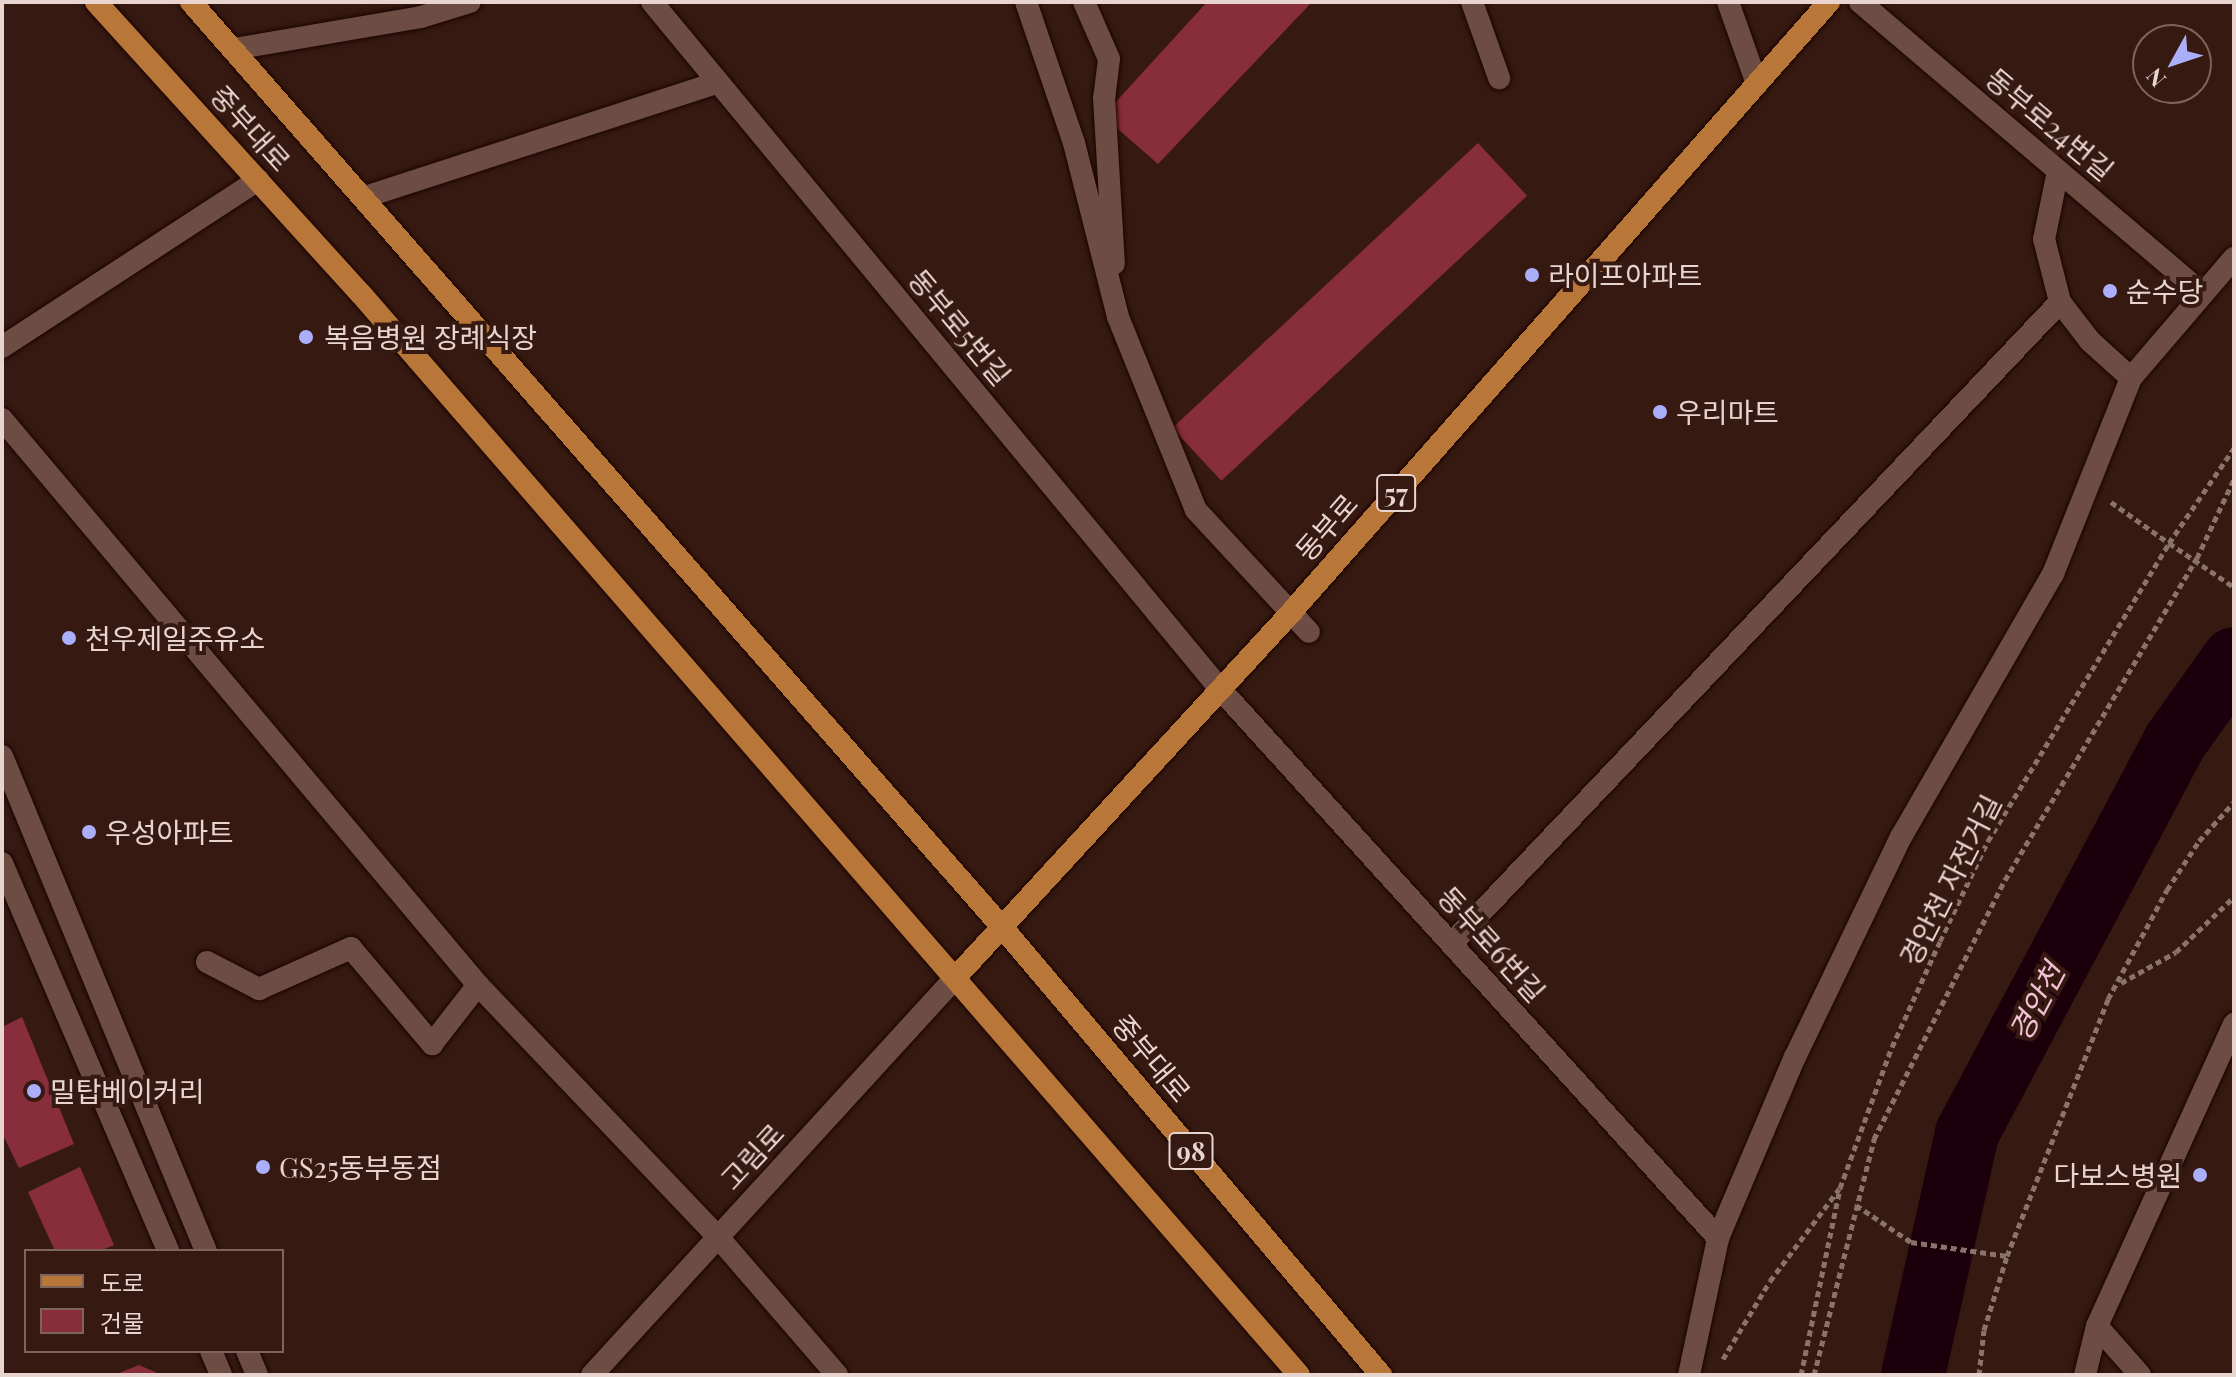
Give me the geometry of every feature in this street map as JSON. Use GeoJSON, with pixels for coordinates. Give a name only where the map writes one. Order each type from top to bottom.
{"type":"FeatureCollection","features":[{"type":"Feature","properties":{"kind":"main road","name":"중부대로"},"geometry":{"type":"LineString","coordinates":[[96,2],[361,294],[956,977]]}},
{"type":"Feature","properties":{"kind":"main road","name":"중부대로"},"geometry":{"type":"LineString","coordinates":[[191,2],[411,248],[1002,927],[1381,1375]]}},
{"type":"Feature","properties":{"kind":"main road","name":"동부로"},"geometry":{"type":"LineString","coordinates":[[956,977],[1291,612],[1829,2]]}},
{"type":"Feature","properties":{"kind":"main road","name":"98"},"geometry":{"type":"LineString","coordinates":[[956,977],[1299,1375]]}},
{"type":"Feature","properties":{"kind":"street"},"geometry":{"type":"LineString","coordinates":[[234,49],[421,17],[470,2]]}},
{"type":"Feature","properties":{"kind":"street","name":"동부로5번길"},"geometry":{"type":"LineString","coordinates":[[652,2],[1221,690]]}},
{"type":"Feature","properties":{"kind":"street"},"geometry":{"type":"LineString","coordinates":[[1026,2],[1074,143],[1118,317],[1196,510],[1309,632]]}},
{"type":"Feature","properties":{"kind":"street"},"geometry":{"type":"LineString","coordinates":[[1084,2],[1109,59],[1104,97],[1118,317]]}},
{"type":"Feature","properties":{"kind":"street"},"geometry":{"type":"LineString","coordinates":[[1472,2],[1499,78]]}},
{"type":"Feature","properties":{"kind":"street"},"geometry":{"type":"LineString","coordinates":[[1728,2],[1757,84]]}},
{"type":"Feature","properties":{"kind":"street","name":"동부로24번길"},"geometry":{"type":"LineString","coordinates":[[1860,2],[2201,292]]}},
{"type":"Feature","properties":{"kind":"street"},"geometry":{"type":"LineString","coordinates":[[365,197],[718,82]]}},
{"type":"Feature","properties":{"kind":"street"},"geometry":{"type":"LineString","coordinates":[[2058,171],[2044,239],[2060,302],[2090,341],[2131,378]]}},
{"type":"Feature","properties":{"kind":"street"},"geometry":{"type":"LineString","coordinates":[[2,347],[258,180]]}},
{"type":"Feature","properties":{"kind":"street"},"geometry":{"type":"LineString","coordinates":[[1689,1375],[1718,1238],[1795,1057],[1901,837],[2053,574],[2131,378],[2201,292],[2234,258]]}},
{"type":"Feature","properties":{"kind":"street"},"geometry":{"type":"LineString","coordinates":[[1452,943],[2060,302]]}},
{"type":"Feature","properties":{"kind":"street"},"geometry":{"type":"LineString","coordinates":[[2,419],[478,985],[718,1237],[837,1375]]}},
{"type":"Feature","properties":{"kind":"street","name":"동부로6번길"},"geometry":{"type":"LineString","coordinates":[[1221,690],[1718,1238]]}},
{"type":"Feature","properties":{"kind":"street"},"geometry":{"type":"LineString","coordinates":[[2,756],[205,1249]]}},
{"type":"Feature","properties":{"kind":"street"},"geometry":{"type":"LineString","coordinates":[[2,863],[167,1249]]}},
{"type":"Feature","properties":{"kind":"street"},"geometry":{"type":"LineString","coordinates":[[207,962],[259,989],[351,948],[432,1044],[478,985]]}},
{"type":"Feature","properties":{"kind":"street","name":"고림로"},"geometry":{"type":"LineString","coordinates":[[592,1375],[956,977]]}},
{"type":"Feature","properties":{"kind":"street"},"geometry":{"type":"LineString","coordinates":[[2085,1375],[2097,1326],[2234,1024]]}},
{"type":"Feature","properties":{"kind":"street"},"geometry":{"type":"LineString","coordinates":[[2097,1326],[2140,1375]]}},
{"type":"Feature","properties":{"kind":"street"},"geometry":{"type":"LineString","coordinates":[[212,1353],[221,1375]]}},
{"type":"Feature","properties":{"kind":"street"},"geometry":{"type":"LineString","coordinates":[[248,1353],[257,1375]]}},
{"type":"Feature","properties":{"kind":"path","name":"경안천 자전거길"},"geometry":{"type":"LineString","coordinates":[[1801,1375],[1840,1188],[1892,1047],[1988,841],[2169,543],[2234,448]]}},
{"type":"Feature","properties":{"kind":"path"},"geometry":{"type":"LineString","coordinates":[[1814,1375],[1874,1139],[2005,880],[2197,558],[2234,479]]}},
{"type":"Feature","properties":{"kind":"path"},"geometry":{"type":"LineString","coordinates":[[2089,485],[2169,543],[2197,558],[2234,587]]}},
{"type":"Feature","properties":{"kind":"path"},"geometry":{"type":"LineString","coordinates":[[1979,1375],[1984,1330],[2007,1256],[2108,999],[2120,983],[2167,890],[2199,841],[2234,802]]}},
{"type":"Feature","properties":{"kind":"path"},"geometry":{"type":"LineString","coordinates":[[2120,983],[2176,952],[2234,897]]}},
{"type":"Feature","properties":{"kind":"path"},"geometry":{"type":"LineString","coordinates":[[1717,1369],[1770,1281],[1840,1188]]}},
{"type":"Feature","properties":{"kind":"path"},"geometry":{"type":"LineString","coordinates":[[1855,1205],[1911,1242],[2007,1256]]}},
{"type":"Feature","properties":{"kind":"building"},"geometry":{"type":"Polygon","coordinates":[[[1207,2],[1312,2],[1158,164],[1103,116],[1207,2]]]}},
{"type":"Feature","properties":{"kind":"building"},"geometry":{"type":"Polygon","coordinates":[[[1478,143],[1527,196],[1221,481],[1172,428],[1478,143]]]}},
{"type":"Feature","properties":{"kind":"building"},"geometry":{"type":"Polygon","coordinates":[[[22,1017],[74,1144],[19,1168],[2,1133],[2,1027],[22,1017]]]}},
{"type":"Feature","properties":{"kind":"building"},"geometry":{"type":"Polygon","coordinates":[[[80,1167],[114,1245],[105,1249],[54,1249],[28,1192],[80,1167]]]}},
{"type":"Feature","properties":{"kind":"building"},"geometry":{"type":"Polygon","coordinates":[[[139,1365],[162,1375],[114,1375],[139,1365]]]}},
{"type":"Feature","properties":{"kind":"waterway","name":"경안천"},"geometry":{"type":"LineString","coordinates":[[1913,1375],[1967,1133],[2174,743],[2234,659]]}},
{"type":"Feature","properties":{"kind":"place","name":"라이프아파트"},"geometry":{"type":"Point","coordinates":[1532,275]}},
{"type":"Feature","properties":{"kind":"place","name":"순수당"},"geometry":{"type":"Point","coordinates":[2110,291]}},
{"type":"Feature","properties":{"kind":"place","name":"복음병원 장례식장"},"geometry":{"type":"Point","coordinates":[306,337]}},
{"type":"Feature","properties":{"kind":"place","name":"우리마트"},"geometry":{"type":"Point","coordinates":[1660,412]}},
{"type":"Feature","properties":{"kind":"place","name":"천우제일주유소"},"geometry":{"type":"Point","coordinates":[69,638]}},
{"type":"Feature","properties":{"kind":"place","name":"우성아파트"},"geometry":{"type":"Point","coordinates":[89,832]}},
{"type":"Feature","properties":{"kind":"place","name":"밀탑베이커리"},"geometry":{"type":"Point","coordinates":[34,1091]}},
{"type":"Feature","properties":{"kind":"place","name":"GS25동부동점"},"geometry":{"type":"Point","coordinates":[263,1167]}},
{"type":"Feature","properties":{"kind":"place","name":"다보스병원"},"geometry":{"type":"Point","coordinates":[2200,1175]}}]}
